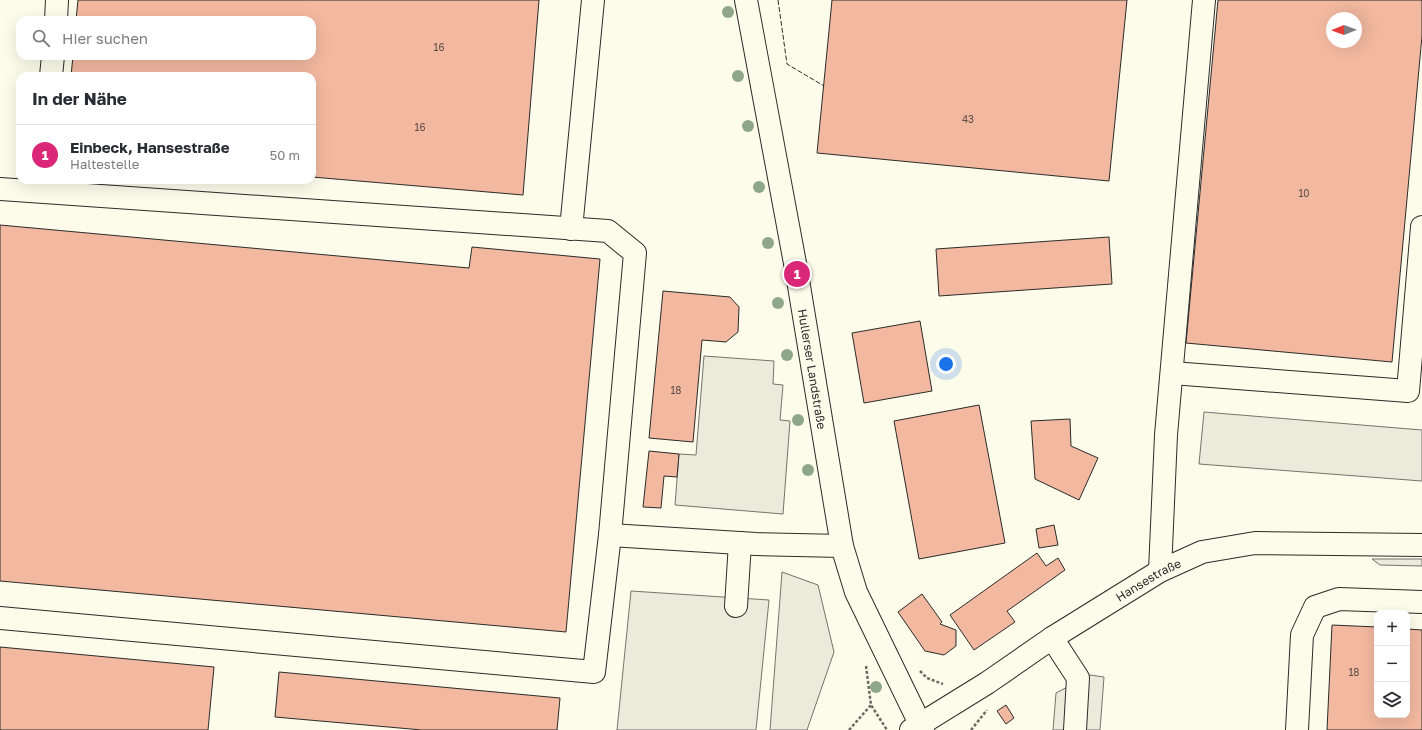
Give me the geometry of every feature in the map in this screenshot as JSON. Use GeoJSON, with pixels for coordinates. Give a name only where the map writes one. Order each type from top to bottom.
{"type":"FeatureCollection","features":[{"type":"Feature","properties":{"kind":"street"},"geometry":{"type":"LineString","coordinates":[[56,16],[58,0]]}},
{"type":"Feature","properties":{"kind":"street"},"geometry":{"type":"LineString","coordinates":[[571,229],[593,0]]}},
{"type":"Feature","properties":{"kind":"street","name":"Hullerser Landstraße"},"geometry":{"type":"LineString","coordinates":[[746,0],[797,274],[842,546],[856,592],[918,728]]}},
{"type":"Feature","properties":{"kind":"street"},"geometry":{"type":"LineString","coordinates":[[1160,571],[1166,435],[1204,0]]}},
{"type":"Feature","properties":{"kind":"street"},"geometry":{"type":"LineString","coordinates":[[51,72],[53,60]]}},
{"type":"Feature","properties":{"kind":"street"},"geometry":{"type":"LineString","coordinates":[[0,189],[42,186],[608,231],[635,253],[610,535],[594,672],[0,618]]}},
{"type":"Feature","properties":{"kind":"street"},"geometry":{"type":"LineString","coordinates":[[1172,373],[1408,391],[1422,227]]}},
{"type":"Feature","properties":{"kind":"street"},"geometry":{"type":"LineString","coordinates":[[610,535],[740,543],[842,546]]}},
{"type":"Feature","properties":{"kind":"street"},"geometry":{"type":"LineString","coordinates":[[736,606],[740,543]]}},
{"type":"Feature","properties":{"kind":"street","name":"Hansestraße"},"geometry":{"type":"LineString","coordinates":[[918,728],[1052,638],[1160,571],[1202,552],[1255,543],[1422,545]]}},
{"type":"Feature","properties":{"kind":"street"},"geometry":{"type":"LineString","coordinates":[[1297,730],[1302,635],[1315,607],[1339,599],[1422,602]]}},
{"type":"Feature","properties":{"kind":"street"},"geometry":{"type":"LineString","coordinates":[[1052,638],[1078,678],[1075,730]]}},
{"type":"Feature","properties":{"kind":"path"},"geometry":{"type":"LineString","coordinates":[[877,637],[863,647],[871,704],[887,730]]}},
{"type":"Feature","properties":{"kind":"path"},"geometry":{"type":"LineString","coordinates":[[849,730],[871,704]]}},
{"type":"Feature","properties":{"kind":"shaded area"},"geometry":{"type":"Polygon","coordinates":[[[704,356],[774,361],[773,384],[783,385],[780,420],[790,421],[783,514],[675,505],[679,454],[696,455],[704,356]]]}},
{"type":"Feature","properties":{"kind":"shaded area"},"geometry":{"type":"Polygon","coordinates":[[[1204,412],[1422,430],[1422,481],[1199,464],[1204,412]]]}},
{"type":"Feature","properties":{"kind":"shaded area"},"geometry":{"type":"Polygon","coordinates":[[[1372,559],[1422,559],[1422,566],[1380,565],[1372,559]]]}},
{"type":"Feature","properties":{"kind":"shaded area"},"geometry":{"type":"Polygon","coordinates":[[[782,572],[818,585],[834,652],[807,730],[770,730],[782,572]]]}},
{"type":"Feature","properties":{"kind":"shaded area"},"geometry":{"type":"Polygon","coordinates":[[[631,591],[769,600],[756,730],[617,730],[631,591]]]}},
{"type":"Feature","properties":{"kind":"shaded area"},"geometry":{"type":"Polygon","coordinates":[[[1090,675],[1104,677],[1100,730],[1053,730],[1056,693],[1090,675]]]}},
{"type":"Feature","properties":{"kind":"building"},"geometry":{"type":"Polygon","coordinates":[[[78,0],[539,0],[523,195],[316,177],[316,72],[71,72],[73,60],[316,60],[316,16],[76,16],[78,0]]]}},
{"type":"Feature","properties":{"kind":"building"},"geometry":{"type":"Polygon","coordinates":[[[832,0],[1127,0],[1109,181],[817,153],[832,0]]]}},
{"type":"Feature","properties":{"kind":"building"},"geometry":{"type":"Polygon","coordinates":[[[1218,0],[1422,0],[1422,36],[1392,362],[1186,343],[1218,0]]]}},
{"type":"Feature","properties":{"kind":"building"},"geometry":{"type":"Polygon","coordinates":[[[0,225],[469,268],[472,247],[600,259],[566,632],[0,581],[0,225]]]}},
{"type":"Feature","properties":{"kind":"building"},"geometry":{"type":"Polygon","coordinates":[[[1109,237],[1112,284],[939,296],[936,249],[1109,237]]]}},
{"type":"Feature","properties":{"kind":"building"},"geometry":{"type":"Polygon","coordinates":[[[663,291],[730,297],[739,307],[738,332],[726,342],[702,340],[693,442],[649,438],[663,291]]]}},
{"type":"Feature","properties":{"kind":"building"},"geometry":{"type":"Polygon","coordinates":[[[920,321],[932,391],[864,403],[852,333],[920,321]]]}},
{"type":"Feature","properties":{"kind":"building"},"geometry":{"type":"Polygon","coordinates":[[[979,405],[1005,543],[919,559],[894,421],[979,405]]]}},
{"type":"Feature","properties":{"kind":"building"},"geometry":{"type":"Polygon","coordinates":[[[1070,419],[1071,446],[1098,458],[1079,500],[1035,479],[1031,421],[1070,419]]]}},
{"type":"Feature","properties":{"kind":"building"},"geometry":{"type":"Polygon","coordinates":[[[649,451],[679,454],[677,477],[664,476],[661,508],[643,507],[649,451]]]}},
{"type":"Feature","properties":{"kind":"building"},"geometry":{"type":"Polygon","coordinates":[[[1054,525],[1058,545],[1039,548],[1036,529],[1054,525]]]}},
{"type":"Feature","properties":{"kind":"building"},"geometry":{"type":"Polygon","coordinates":[[[1037,553],[1046,566],[1058,558],[1065,570],[1007,611],[1015,622],[974,650],[950,615],[1037,553]]]}},
{"type":"Feature","properties":{"kind":"building"},"geometry":{"type":"Polygon","coordinates":[[[922,594],[942,622],[940,624],[956,630],[956,646],[944,655],[925,651],[898,612],[922,594]]]}},
{"type":"Feature","properties":{"kind":"building"},"geometry":{"type":"Polygon","coordinates":[[[1332,625],[1374,627],[1374,718],[1410,718],[1410,629],[1422,630],[1422,730],[1327,730],[1332,625]]]}},
{"type":"Feature","properties":{"kind":"building"},"geometry":{"type":"Polygon","coordinates":[[[0,647],[214,667],[208,730],[0,730],[0,647]]]}},
{"type":"Feature","properties":{"kind":"building"},"geometry":{"type":"Polygon","coordinates":[[[279,672],[560,698],[557,730],[422,730],[275,717],[279,672]]]}},
{"type":"Feature","properties":{"kind":"building"},"geometry":{"type":"Polygon","coordinates":[[[1006,705],[1014,718],[1006,724],[997,711],[1006,705]]]}},
{"type":"Feature","properties":{"kind":"fence"},"geometry":{"type":"LineString","coordinates":[[778,0],[787,64],[824,86]]}},
{"type":"Feature","properties":{"kind":"place","name":"Einbeck, Hansestraße"},"geometry":{"type":"Point","coordinates":[797,274]}}]}
